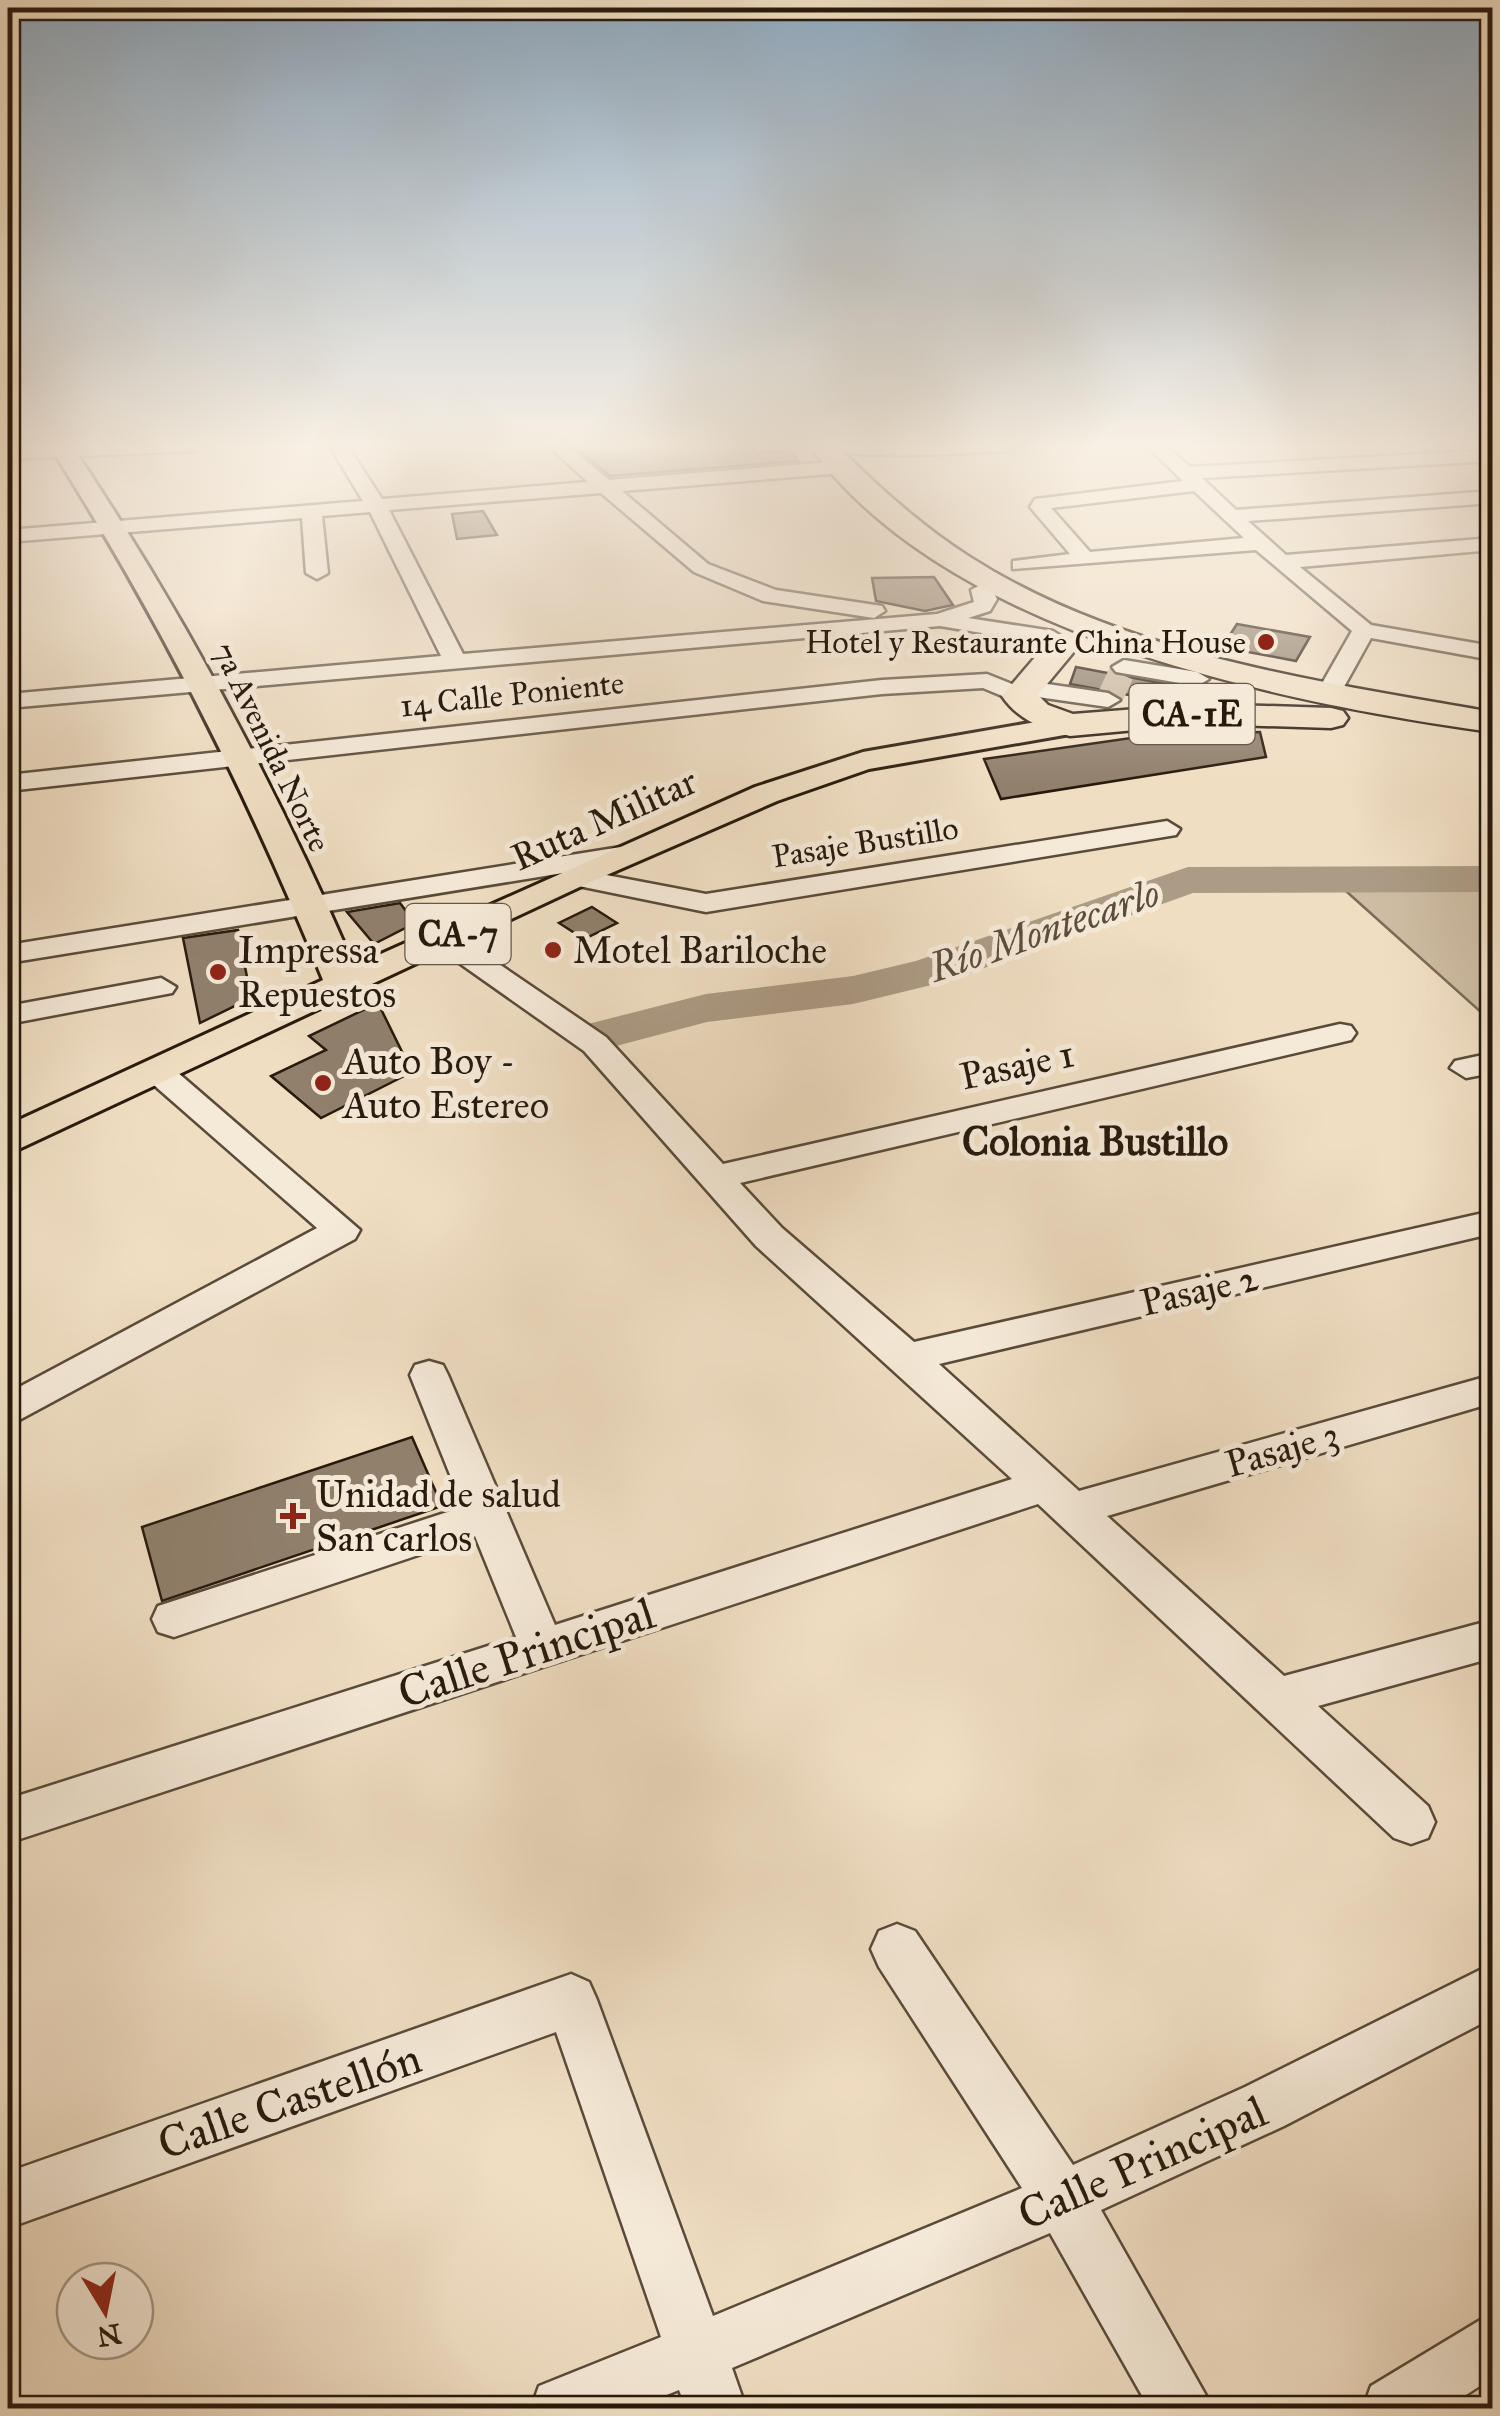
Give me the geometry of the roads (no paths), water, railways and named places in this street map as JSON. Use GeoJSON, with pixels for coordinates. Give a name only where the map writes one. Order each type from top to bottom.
{"type":"FeatureCollection","features":[{"type":"Feature","properties":{"kind":"highway"},"geometry":{"type":"LineString","coordinates":[[932,558],[1034,619],[1057,643],[1108,642],[1120,683]]}},
{"type":"Feature","properties":{"kind":"highway","name":"CA-1E"},"geometry":{"type":"LineString","coordinates":[[952,558],[1120,683],[1201,714],[1321,706],[1492,723]]}},
{"type":"Feature","properties":{"kind":"highway"},"geometry":{"type":"LineString","coordinates":[[1057,643],[1023,692],[1036,712],[1070,725]]}},
{"type":"Feature","properties":{"kind":"highway","name":"CA-1E"},"geometry":{"type":"LineString","coordinates":[[1070,725],[1120,683],[1201,672],[1321,706]]}},
{"type":"Feature","properties":{"kind":"main road","name":"7a Avenida Norte"},"geometry":{"type":"LineString","coordinates":[[133,558],[242,756],[344,986]]}},
{"type":"Feature","properties":{"kind":"main road","name":"Ruta Militar"},"geometry":{"type":"LineString","coordinates":[[8,1141],[574,877],[795,782],[996,722],[1023,692]]}},
{"type":"Feature","properties":{"kind":"main road","name":"Ruta Militar"},"geometry":{"type":"LineString","coordinates":[[916,749],[1070,725]]}},
{"type":"Feature","properties":{"kind":"street"},"geometry":{"type":"LineString","coordinates":[[316,558],[318,574]]}},
{"type":"Feature","properties":{"kind":"street"},"geometry":{"type":"LineString","coordinates":[[403,558],[456,663]]}},
{"type":"Feature","properties":{"kind":"street"},"geometry":{"type":"LineString","coordinates":[[688,558],[700,568],[771,596],[940,620],[1057,643]]}},
{"type":"Feature","properties":{"kind":"street"},"geometry":{"type":"LineString","coordinates":[[1020,564],[1099,558]]}},
{"type":"Feature","properties":{"kind":"street"},"geometry":{"type":"LineString","coordinates":[[1276,558],[1364,630],[1492,654]]}},
{"type":"Feature","properties":{"kind":"street"},"geometry":{"type":"LineString","coordinates":[[1280,562],[1330,558]]}},
{"type":"Feature","properties":{"kind":"street"},"geometry":{"type":"LineString","coordinates":[[8,701],[206,687],[940,620],[982,606],[986,599],[982,590]]}},
{"type":"Feature","properties":{"kind":"street"},"geometry":{"type":"LineString","coordinates":[[771,596],[777,632]]}},
{"type":"Feature","properties":{"kind":"street"},"geometry":{"type":"LineString","coordinates":[[1321,706],[1364,630]]}},
{"type":"Feature","properties":{"kind":"street"},"geometry":{"type":"LineString","coordinates":[[1201,672],[1201,714]]}},
{"type":"Feature","properties":{"kind":"street","name":"14 Calle Poniente"},"geometry":{"type":"LineString","coordinates":[[8,783],[916,685],[987,680],[1023,692],[1120,683]]}},
{"type":"Feature","properties":{"kind":"street","name":"Pasaje Bustillo"},"geometry":{"type":"LineString","coordinates":[[574,877],[706,903],[1167,829]]}},
{"type":"Feature","properties":{"kind":"street"},"geometry":{"type":"LineString","coordinates":[[8,954],[310,902],[627,854]]}},
{"type":"Feature","properties":{"kind":"street"},"geometry":{"type":"LineString","coordinates":[[445,940],[595,1044],[768,1237],[907,1358],[1410,1822]]}},
{"type":"Feature","properties":{"kind":"street"},"geometry":{"type":"LineString","coordinates":[[8,1015],[162,987]]}},
{"type":"Feature","properties":{"kind":"street","name":"Pasaje 1"},"geometry":{"type":"LineString","coordinates":[[712,1178],[1340,1033]]}},
{"type":"Feature","properties":{"kind":"street"},"geometry":{"type":"LineString","coordinates":[[8,1411],[342,1230],[158,1072]]}},
{"type":"Feature","properties":{"kind":"street","name":"Pasaje 2"},"geometry":{"type":"LineString","coordinates":[[907,1358],[1490,1222]]}},
{"type":"Feature","properties":{"kind":"street"},"geometry":{"type":"LineString","coordinates":[[429,1375],[542,1647]]}},
{"type":"Feature","properties":{"kind":"street","name":"Pasaje 3"},"geometry":{"type":"LineString","coordinates":[[1058,1497],[1492,1389]]}},
{"type":"Feature","properties":{"kind":"street","name":"Calle Principal"},"geometry":{"type":"LineString","coordinates":[[8,1821],[542,1647],[1058,1497]]}},
{"type":"Feature","properties":{"kind":"street"},"geometry":{"type":"LineString","coordinates":[[174,1619],[486,1516]]}},
{"type":"Feature","properties":{"kind":"street"},"geometry":{"type":"LineString","coordinates":[[1272,1698],[1492,1639]]}},
{"type":"Feature","properties":{"kind":"street"},"geometry":{"type":"LineString","coordinates":[[897,1949],[1063,2200],[1184,2408]]}},
{"type":"Feature","properties":{"kind":"street","name":"Calle Principal"},"geometry":{"type":"LineString","coordinates":[[561,2408],[1063,2200],[1359,2064],[1492,1990]]}},
{"type":"Feature","properties":{"kind":"street","name":"Calle Castellón"},"geometry":{"type":"LineString","coordinates":[[8,2200],[571,2000],[696,2352]]}},
{"type":"Feature","properties":{"kind":"street"},"geometry":{"type":"LineString","coordinates":[[1392,2408],[1492,2343]]}},
{"type":"Feature","properties":{"kind":"street"},"geometry":{"type":"LineString","coordinates":[[696,2352],[716,2408]]}},
{"type":"Feature","properties":{"kind":"waterway","name":"Río Montecarlo"},"geometry":{"type":"LineString","coordinates":[[601,1035],[706,1008],[853,990],[931,971],[1188,880],[1492,879]]}},
{"type":"Feature","properties":{"kind":"tunnel"},"geometry":{"type":"LineString","coordinates":[[1111,695],[1121,674]]}},
{"type":"Feature","properties":{"kind":"place","name":"Hotel y Restaurante China House"},"geometry":{"type":"Point","coordinates":[1266,642]}},
{"type":"Feature","properties":{"kind":"place","name":"Motel Bariloche"},"geometry":{"type":"Point","coordinates":[553,950]}},
{"type":"Feature","properties":{"kind":"place","name":"Impressa Repuestos"},"geometry":{"type":"Point","coordinates":[218,972]}},
{"type":"Feature","properties":{"kind":"place","name":"Auto Boy - Auto Estereo"},"geometry":{"type":"Point","coordinates":[323,1083]}},
{"type":"Feature","properties":{"kind":"place","name":"Unidad de salud San carlos"},"geometry":{"type":"Point","coordinates":[293,1516]}},
{"type":"Feature","properties":{"kind":"district","name":"Colonia Bustillo"},"geometry":{"type":"Point","coordinates":[1095,1141]}}]}
